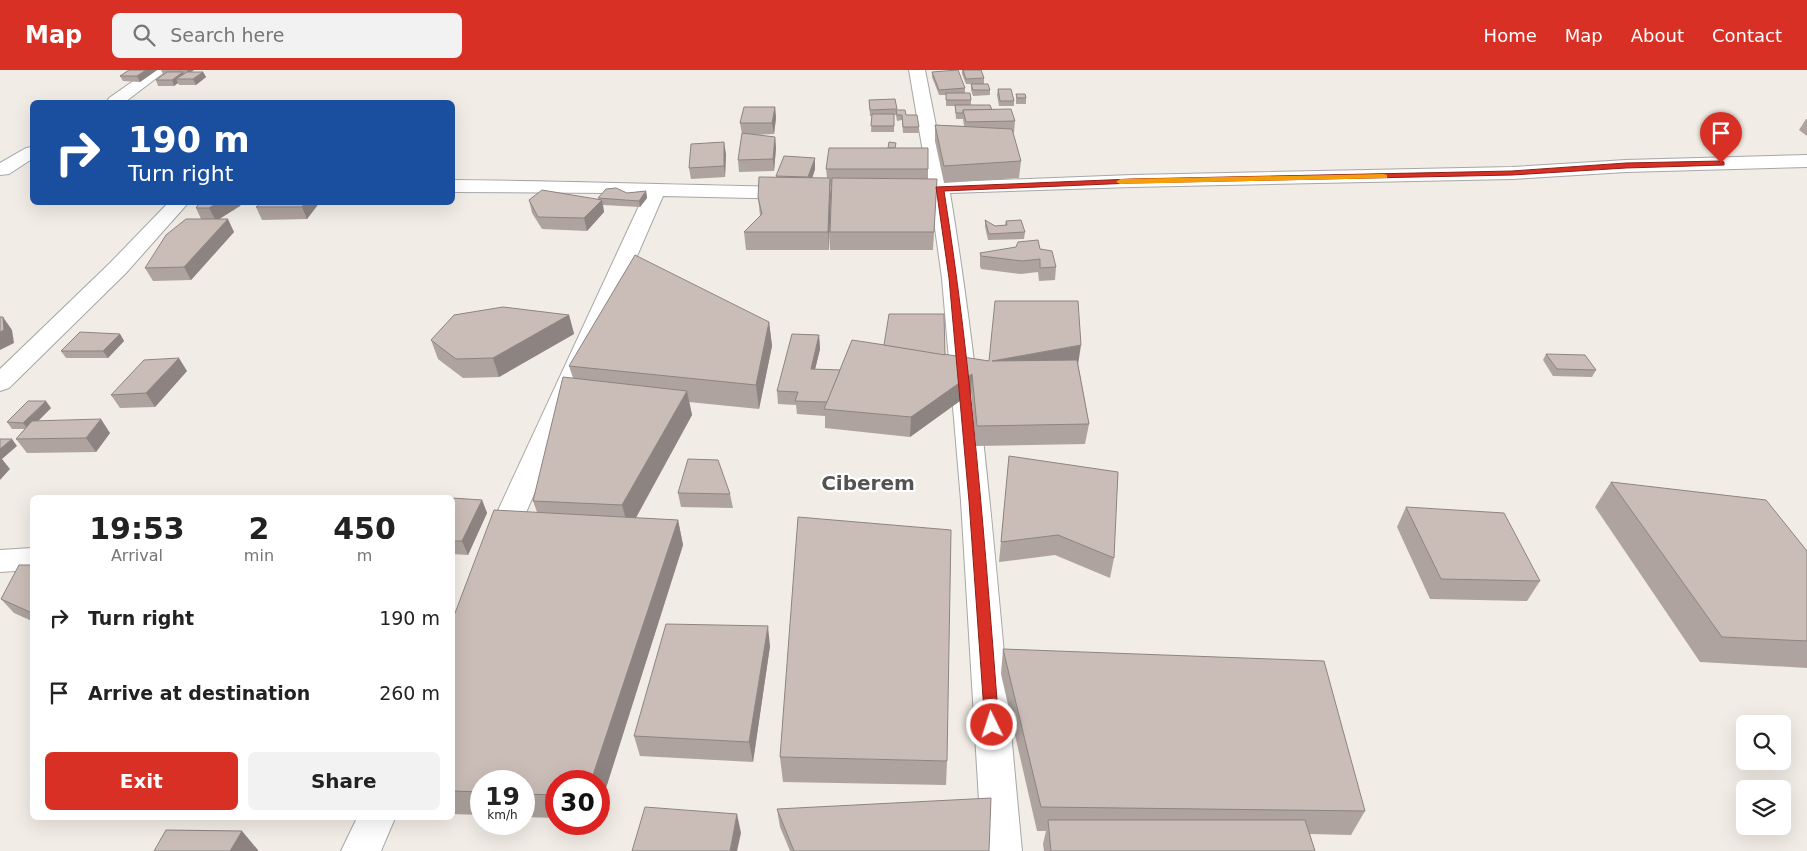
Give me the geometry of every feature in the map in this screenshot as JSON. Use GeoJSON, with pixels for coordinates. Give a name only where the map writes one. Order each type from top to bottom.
{"type":"FeatureCollection","features":[{"type":"Feature","properties":{"kind":"street"},"geometry":{"type":"LineString","coordinates":[[117,100],[159,70]]}},
{"type":"Feature","properties":{"kind":"street"},"geometry":{"type":"LineString","coordinates":[[918,70],[934,192],[953,278],[975,501],[1002,851]]}},
{"type":"Feature","properties":{"kind":"street"},"geometry":{"type":"LineString","coordinates":[[1,170],[30,153]]}},
{"type":"Feature","properties":{"kind":"street"},"geometry":{"type":"LineString","coordinates":[[934,192],[1123,181],[1512,173],[1626,166],[1807,161]]}},
{"type":"Feature","properties":{"kind":"street"},"geometry":{"type":"LineString","coordinates":[[1,170],[30,174]]}},
{"type":"Feature","properties":{"kind":"street"},"geometry":{"type":"LineString","coordinates":[[455,186],[610,187],[656,190],[813,193]]}},
{"type":"Feature","properties":{"kind":"street"},"geometry":{"type":"LineString","coordinates":[[486,568],[656,190]]}},
{"type":"Feature","properties":{"kind":"street"},"geometry":{"type":"LineString","coordinates":[[0,383],[118,268],[177,205]]}},
{"type":"Feature","properties":{"kind":"street"},"geometry":{"type":"LineString","coordinates":[[0,561],[30,559]]}},
{"type":"Feature","properties":{"kind":"street"},"geometry":{"type":"LineString","coordinates":[[361,851],[375,820]]}},
{"type":"Feature","properties":{"kind":"building"},"geometry":{"type":"Polygon","coordinates":[[[129,70],[146,70],[137,76],[120,76],[129,70]]]}},
{"type":"Feature","properties":{"kind":"building"},"geometry":{"type":"Polygon","coordinates":[[[958,70],[965,88],[939,90],[932,72],[958,70]]]}},
{"type":"Feature","properties":{"kind":"building"},"geometry":{"type":"Polygon","coordinates":[[[963,70],[981,70],[984,78],[966,79],[963,70]]]}},
{"type":"Feature","properties":{"kind":"building"},"geometry":{"type":"Polygon","coordinates":[[[167,72],[183,72],[172,80],[156,80],[167,72]]]}},
{"type":"Feature","properties":{"kind":"building"},"geometry":{"type":"Polygon","coordinates":[[[187,72],[203,72],[193,79],[176,79],[187,72]]]}},
{"type":"Feature","properties":{"kind":"building"},"geometry":{"type":"Polygon","coordinates":[[[971,84],[988,84],[990,90],[973,90],[971,84]]]}},
{"type":"Feature","properties":{"kind":"building"},"geometry":{"type":"Polygon","coordinates":[[[998,89],[1011,89],[1014,101],[1000,101],[998,89]]]}},
{"type":"Feature","properties":{"kind":"building"},"geometry":{"type":"Polygon","coordinates":[[[946,93],[970,93],[971,100],[946,100],[946,93]]]}},
{"type":"Feature","properties":{"kind":"building"},"geometry":{"type":"Polygon","coordinates":[[[1016,94],[1025,94],[1026,98],[1017,98],[1016,94]]]}},
{"type":"Feature","properties":{"kind":"building"},"geometry":{"type":"Polygon","coordinates":[[[895,99],[897,109],[870,110],[869,100],[895,99]]]}},
{"type":"Feature","properties":{"kind":"building"},"geometry":{"type":"Polygon","coordinates":[[[955,105],[990,105],[992,110],[963,110],[963,113],[956,113],[955,105]]]}},
{"type":"Feature","properties":{"kind":"building"},"geometry":{"type":"Polygon","coordinates":[[[744,107],[775,107],[772,123],[740,123],[744,107]]]}},
{"type":"Feature","properties":{"kind":"building"},"geometry":{"type":"Polygon","coordinates":[[[1011,109],[1015,121],[966,122],[963,110],[1011,109]]]}},
{"type":"Feature","properties":{"kind":"building"},"geometry":{"type":"Polygon","coordinates":[[[896,110],[905,110],[906,115],[917,115],[919,127],[903,127],[902,115],[897,115],[896,110]]]}},
{"type":"Feature","properties":{"kind":"building"},"geometry":{"type":"Polygon","coordinates":[[[872,114],[894,114],[894,126],[871,126],[872,114]]]}},
{"type":"Feature","properties":{"kind":"building"},"geometry":{"type":"Polygon","coordinates":[[[935,125],[1012,129],[1021,161],[944,166],[935,125]]]}},
{"type":"Feature","properties":{"kind":"building"},"geometry":{"type":"Polygon","coordinates":[[[742,133],[775,137],[773,159],[738,160],[742,133]]]}},
{"type":"Feature","properties":{"kind":"building"},"geometry":{"type":"Polygon","coordinates":[[[724,142],[724,166],[689,168],[691,144],[724,142]]]}},
{"type":"Feature","properties":{"kind":"building"},"geometry":{"type":"Polygon","coordinates":[[[889,142],[896,143],[895,148],[888,148],[889,142]]]}},
{"type":"Feature","properties":{"kind":"building"},"geometry":{"type":"Polygon","coordinates":[[[829,148],[928,148],[928,169],[826,169],[829,148]]]}},
{"type":"Feature","properties":{"kind":"building"},"geometry":{"type":"Polygon","coordinates":[[[784,156],[815,158],[808,177],[776,176],[784,156]]]}},
{"type":"Feature","properties":{"kind":"building"},"geometry":{"type":"Polygon","coordinates":[[[759,177],[830,178],[828,232],[744,232],[762,214],[758,197],[759,177]]]}},
{"type":"Feature","properties":{"kind":"building"},"geometry":{"type":"Polygon","coordinates":[[[832,178],[937,179],[934,232],[830,232],[832,178]]]}},
{"type":"Feature","properties":{"kind":"building"},"geometry":{"type":"Polygon","coordinates":[[[616,188],[627,193],[646,191],[639,201],[598,198],[606,189],[616,188]]]}},
{"type":"Feature","properties":{"kind":"building"},"geometry":{"type":"Polygon","coordinates":[[[542,190],[602,200],[584,218],[538,217],[529,200],[542,190]]]}},
{"type":"Feature","properties":{"kind":"building"},"geometry":{"type":"Polygon","coordinates":[[[198,205],[214,205],[209,208],[196,208],[198,205]]]}},
{"type":"Feature","properties":{"kind":"building"},"geometry":{"type":"Polygon","coordinates":[[[259,205],[303,205],[302,207],[256,207],[259,205]]]}},
{"type":"Feature","properties":{"kind":"building"},"geometry":{"type":"Polygon","coordinates":[[[186,219],[228,219],[184,267],[145,268],[166,235],[186,219]]]}},
{"type":"Feature","properties":{"kind":"building"},"geometry":{"type":"Polygon","coordinates":[[[985,220],[995,226],[1007,225],[1006,221],[1021,220],[1025,232],[989,234],[985,220]]]}},
{"type":"Feature","properties":{"kind":"building"},"geometry":{"type":"Polygon","coordinates":[[[1038,240],[1040,249],[1052,251],[1056,267],[1040,268],[1040,259],[1022,261],[981,256],[980,253],[1016,247],[1018,242],[1038,240]]]}},
{"type":"Feature","properties":{"kind":"building"},"geometry":{"type":"Polygon","coordinates":[[[635,255],[769,322],[756,385],[569,366],[635,255]]]}},
{"type":"Feature","properties":{"kind":"building"},"geometry":{"type":"Polygon","coordinates":[[[995,301],[1078,301],[1081,345],[992,361],[1077,360],[1089,424],[977,426],[972,374],[911,417],[824,409],[852,340],[989,361],[995,301]]]}},
{"type":"Feature","properties":{"kind":"building"},"geometry":{"type":"Polygon","coordinates":[[[503,307],[569,315],[493,358],[456,359],[431,340],[454,315],[503,307]]]}},
{"type":"Feature","properties":{"kind":"building"},"geometry":{"type":"Polygon","coordinates":[[[889,314],[944,314],[945,355],[884,345],[889,314]]]}},
{"type":"Feature","properties":{"kind":"building"},"geometry":{"type":"Polygon","coordinates":[[[0,317],[3,317],[4,330],[0,332],[0,317]]]}},
{"type":"Feature","properties":{"kind":"building"},"geometry":{"type":"Polygon","coordinates":[[[80,332],[120,334],[103,351],[61,351],[80,332]]]}},
{"type":"Feature","properties":{"kind":"building"},"geometry":{"type":"Polygon","coordinates":[[[792,334],[819,335],[811,369],[840,370],[827,402],[795,401],[798,392],[777,391],[792,334]]]}},
{"type":"Feature","properties":{"kind":"building"},"geometry":{"type":"Polygon","coordinates":[[[1546,354],[1585,355],[1596,370],[1557,369],[1546,354]]]}},
{"type":"Feature","properties":{"kind":"building"},"geometry":{"type":"Polygon","coordinates":[[[179,358],[146,393],[111,395],[144,360],[179,358]]]}},
{"type":"Feature","properties":{"kind":"building"},"geometry":{"type":"Polygon","coordinates":[[[563,377],[687,391],[622,505],[533,501],[563,377]]]}},
{"type":"Feature","properties":{"kind":"building"},"geometry":{"type":"Polygon","coordinates":[[[28,401],[46,401],[23,423],[7,422],[28,401]]]}},
{"type":"Feature","properties":{"kind":"building"},"geometry":{"type":"Polygon","coordinates":[[[101,419],[86,438],[16,439],[32,421],[101,419]]]}},
{"type":"Feature","properties":{"kind":"building"},"geometry":{"type":"Polygon","coordinates":[[[0,439],[12,439],[0,449],[0,439]]]}},
{"type":"Feature","properties":{"kind":"building"},"geometry":{"type":"Polygon","coordinates":[[[1009,456],[1118,472],[1114,558],[1058,535],[1001,542],[1009,456]]]}},
{"type":"Feature","properties":{"kind":"building"},"geometry":{"type":"Polygon","coordinates":[[[688,459],[718,460],[730,494],[678,493],[688,459]]]}},
{"type":"Feature","properties":{"kind":"building"},"geometry":{"type":"Polygon","coordinates":[[[1611,482],[1766,500],[1807,551],[1807,641],[1722,637],[1611,482]]]}},
{"type":"Feature","properties":{"kind":"building"},"geometry":{"type":"Polygon","coordinates":[[[455,498],[482,500],[462,541],[455,541],[455,498]]]}},
{"type":"Feature","properties":{"kind":"building"},"geometry":{"type":"Polygon","coordinates":[[[1406,507],[1504,513],[1540,581],[1441,579],[1406,507]]]}},
{"type":"Feature","properties":{"kind":"building"},"geometry":{"type":"Polygon","coordinates":[[[494,510],[678,520],[595,770],[545,770],[545,795],[535,794],[535,770],[470,770],[470,792],[455,791],[455,613],[494,510]]]}},
{"type":"Feature","properties":{"kind":"building"},"geometry":{"type":"Polygon","coordinates":[[[798,517],[951,530],[947,761],[780,757],[798,517]]]}},
{"type":"Feature","properties":{"kind":"building"},"geometry":{"type":"Polygon","coordinates":[[[19,565],[30,565],[30,612],[1,599],[19,565]]]}},
{"type":"Feature","properties":{"kind":"building"},"geometry":{"type":"Polygon","coordinates":[[[666,624],[768,626],[749,742],[634,736],[666,624]]]}},
{"type":"Feature","properties":{"kind":"building"},"geometry":{"type":"Polygon","coordinates":[[[1003,649],[1324,661],[1365,811],[1041,807],[1003,649]]]}},
{"type":"Feature","properties":{"kind":"building"},"geometry":{"type":"Polygon","coordinates":[[[991,798],[989,851],[794,851],[777,809],[991,798]]]}},
{"type":"Feature","properties":{"kind":"building"},"geometry":{"type":"Polygon","coordinates":[[[645,807],[737,814],[730,851],[632,851],[645,807]]]}},
{"type":"Feature","properties":{"kind":"building"},"geometry":{"type":"Polygon","coordinates":[[[1048,820],[1305,820],[1315,851],[1051,851],[1048,820]]]}},
{"type":"Feature","properties":{"kind":"building"},"geometry":{"type":"Polygon","coordinates":[[[166,830],[242,831],[230,851],[154,851],[166,830]]]}},
{"type":"Feature","properties":{"kind":"slow traffic"},"geometry":{"type":"LineString","coordinates":[[1120,182],[1384,176]]}},
{"type":"Feature","properties":{"kind":"district","name":"Ciberem"},"geometry":{"type":"Point","coordinates":[868,483]}},
{"type":"Feature","properties":{"kind":"route"},"geometry":{"type":"LineString","coordinates":[[992,725],[975,501],[963,379],[953,278],[939,188],[1132,181],[1512,173],[1626,166],[1721,163]]}}]}
